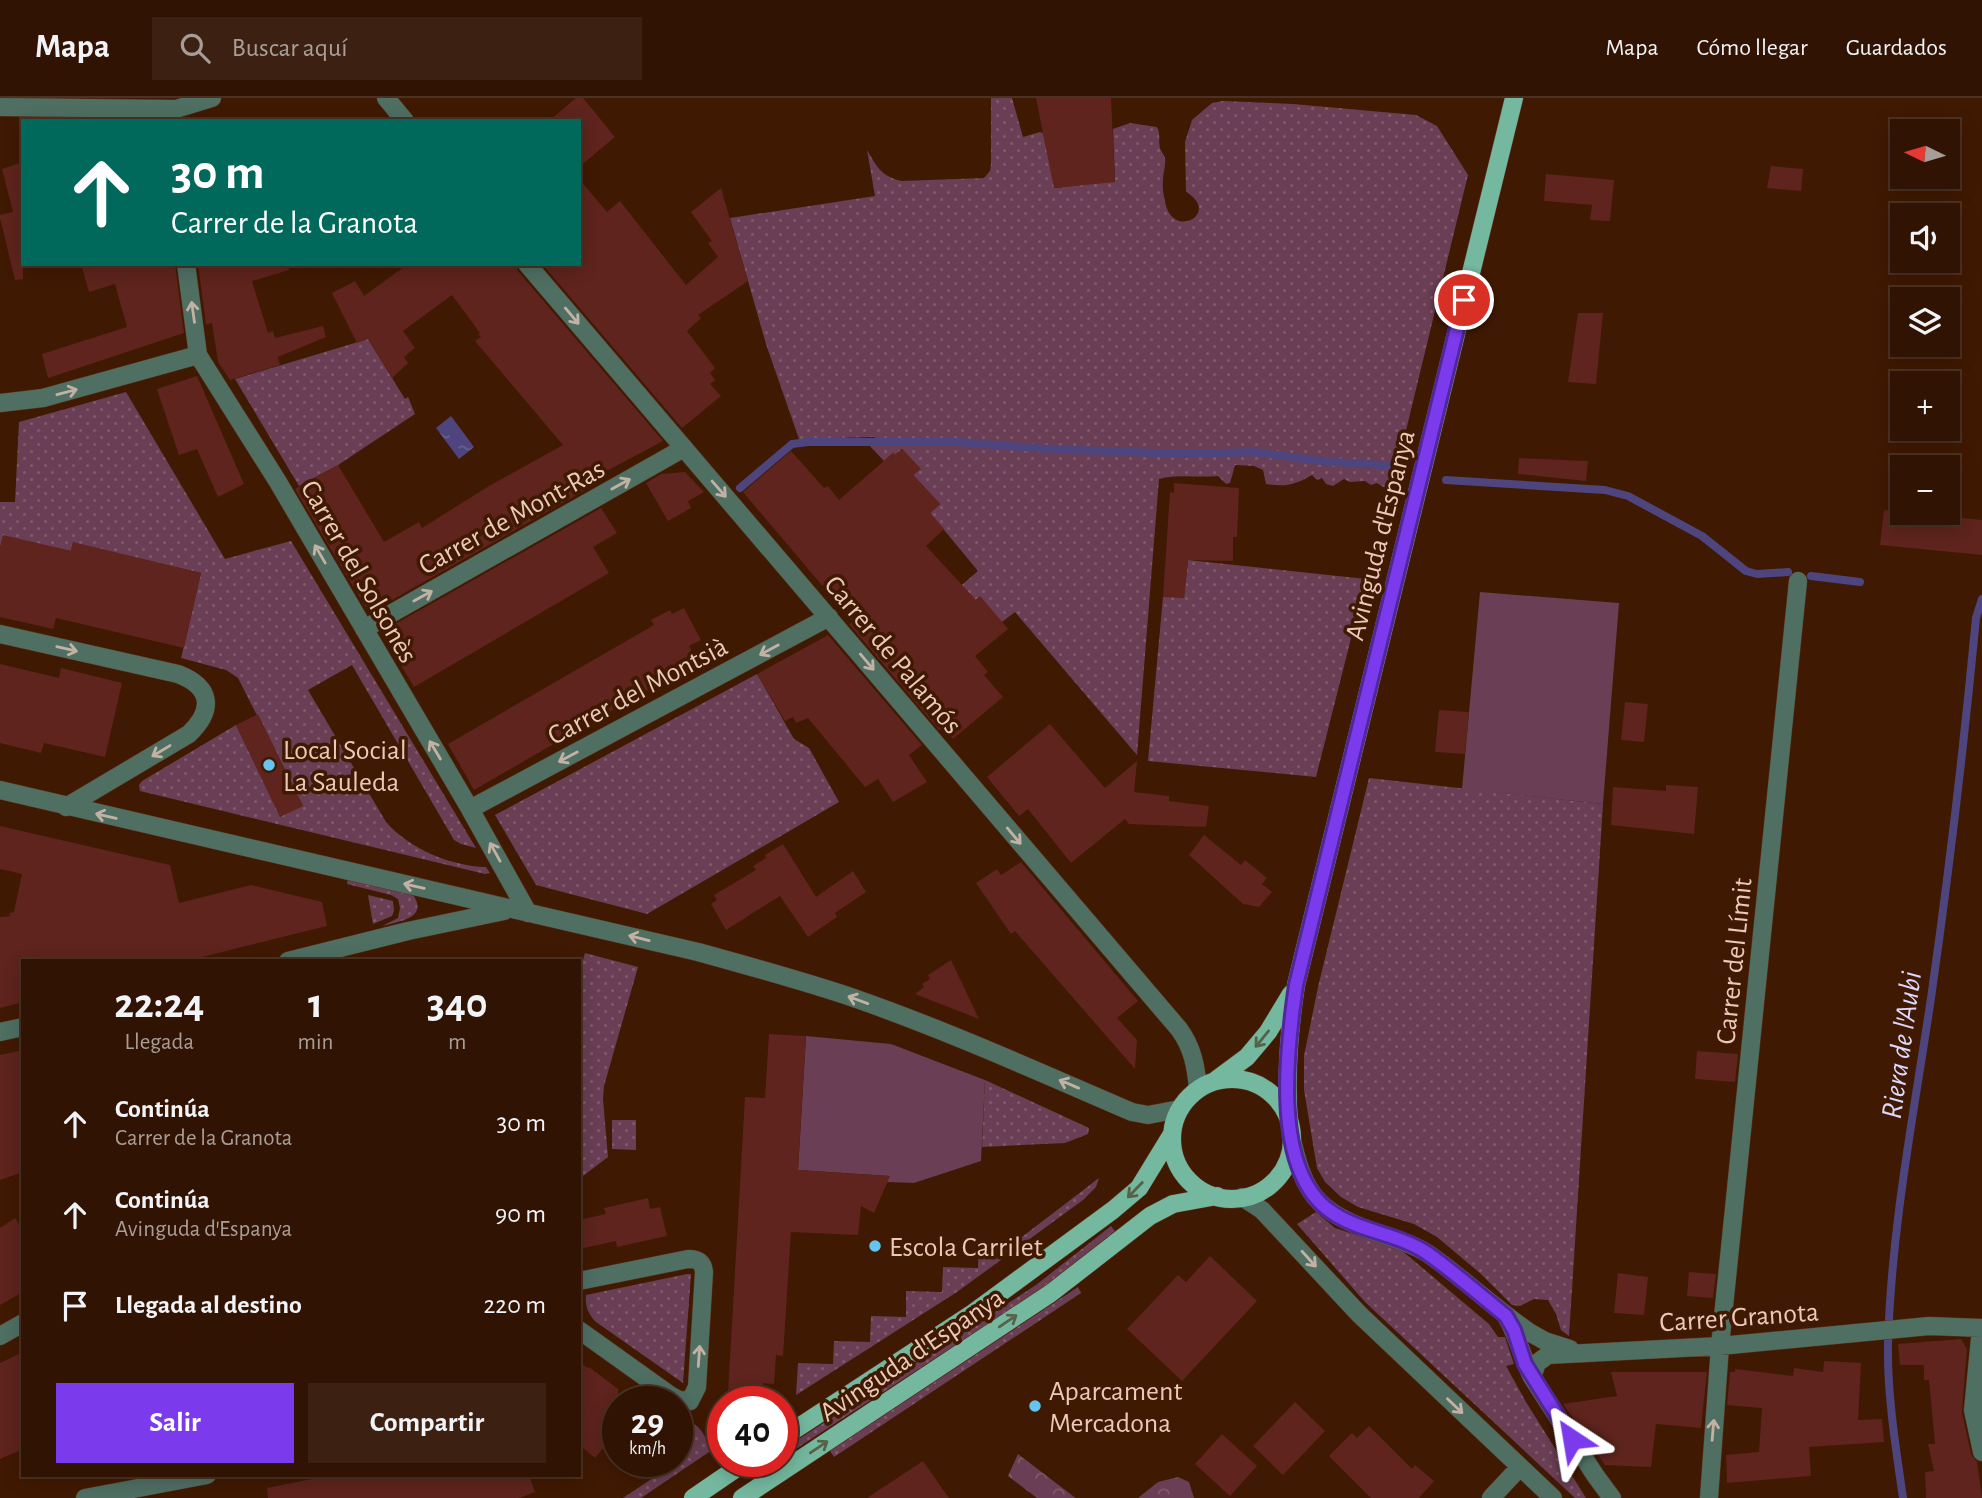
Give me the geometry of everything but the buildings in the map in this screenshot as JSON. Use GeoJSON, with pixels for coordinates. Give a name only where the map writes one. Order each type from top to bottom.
{"type":"FeatureCollection","features":[{"type":"Feature","properties":{"kind":"main road","name":"Avinguda d'Espanya"},"geometry":{"type":"LineString","coordinates":[[1290,1129],[1286,1083],[1289,1032],[1296,985],[1514,98]]}},
{"type":"Feature","properties":{"kind":"main road","name":"Avinguda d'Espanya"},"geometry":{"type":"LineString","coordinates":[[1215,1081],[1247,1058],[1268,1032],[1296,985]]}},
{"type":"Feature","properties":{"kind":"main road"},"geometry":{"type":"LineString","coordinates":[[1234,1079],[1261,1086],[1281,1105],[1290,1129],[1290,1152],[1278,1176],[1259,1192],[1242,1197],[1217,1196],[1200,1189],[1181,1169],[1174,1152],[1172,1134],[1180,1110],[1198,1089],[1215,1081],[1234,1079]]}},
{"type":"Feature","properties":{"kind":"main road","name":"Avinguda d'Espanya"},"geometry":{"type":"LineString","coordinates":[[798,1428],[973,1313],[1113,1210],[1139,1188],[1172,1134]]}},
{"type":"Feature","properties":{"kind":"main road","name":"Avinguda d'Espanya"},"geometry":{"type":"LineString","coordinates":[[742,1498],[1051,1293],[1150,1216],[1172,1203],[1217,1196]]}},
{"type":"Feature","properties":{"kind":"main road"},"geometry":{"type":"LineString","coordinates":[[693,1498],[724,1477]]}},
{"type":"Feature","properties":{"kind":"street"},"geometry":{"type":"LineString","coordinates":[[0,107],[176,109],[212,98]]}},
{"type":"Feature","properties":{"kind":"street"},"geometry":{"type":"LineString","coordinates":[[386,98],[403,119]]}},
{"type":"Feature","properties":{"kind":"street","name":"Carrer del Solsonès"},"geometry":{"type":"LineString","coordinates":[[186,266],[198,355],[278,482],[520,895],[528,913]]}},
{"type":"Feature","properties":{"kind":"street","name":"Carrer de Palamós"},"geometry":{"type":"LineString","coordinates":[[529,266],[1179,1029],[1189,1043],[1198,1089]]}},
{"type":"Feature","properties":{"kind":"street"},"geometry":{"type":"LineString","coordinates":[[0,403],[43,398],[198,355]]}},
{"type":"Feature","properties":{"kind":"street","name":"Carrer de Mont-Ras"},"geometry":{"type":"LineString","coordinates":[[364,629],[684,448]]}},
{"type":"Feature","properties":{"kind":"street","name":"Carrer del Límit"},"geometry":{"type":"LineString","coordinates":[[1709,1498],[1720,1346],[1798,581]]}},
{"type":"Feature","properties":{"kind":"street","name":"Carrer del Montsià"},"geometry":{"type":"LineString","coordinates":[[470,809],[829,617]]}},
{"type":"Feature","properties":{"kind":"street"},"geometry":{"type":"LineString","coordinates":[[0,634],[178,674],[198,685],[205,695],[207,709],[200,723],[189,734],[66,807]]}},
{"type":"Feature","properties":{"kind":"street"},"geometry":{"type":"LineString","coordinates":[[0,790],[698,952],[854,998],[992,1052],[1132,1112],[1148,1115],[1180,1110]]}},
{"type":"Feature","properties":{"kind":"street"},"geometry":{"type":"LineString","coordinates":[[408,931],[450,917],[467,908],[463,897]]}},
{"type":"Feature","properties":{"kind":"street"},"geometry":{"type":"LineString","coordinates":[[299,959],[493,912],[506,910],[528,913]]}},
{"type":"Feature","properties":{"kind":"street"},"geometry":{"type":"LineString","coordinates":[[0,1032],[21,1027]]}},
{"type":"Feature","properties":{"kind":"street"},"geometry":{"type":"LineString","coordinates":[[1290,1129],[1298,1167],[1305,1184],[1330,1211],[1373,1231],[1402,1240],[1426,1253],[1506,1316],[1545,1341],[1580,1352]]}},
{"type":"Feature","properties":{"kind":"street"},"geometry":{"type":"LineString","coordinates":[[1242,1197],[1262,1210],[1359,1314],[1553,1498]]}},
{"type":"Feature","properties":{"kind":"street"},"geometry":{"type":"LineString","coordinates":[[581,1281],[688,1259],[700,1261],[703,1265],[697,1387],[690,1401],[685,1402],[670,1395],[581,1331]]}},
{"type":"Feature","properties":{"kind":"street"},"geometry":{"type":"LineString","coordinates":[[1506,1316],[1532,1377],[1612,1498]]}},
{"type":"Feature","properties":{"kind":"street"},"geometry":{"type":"LineString","coordinates":[[0,1336],[21,1324]]}},
{"type":"Feature","properties":{"kind":"street","name":"Carrer Granota"},"geometry":{"type":"LineString","coordinates":[[1532,1377],[1534,1367],[1548,1354],[1720,1346],[1929,1326],[1982,1328]]}},
{"type":"Feature","properties":{"kind":"street"},"geometry":{"type":"LineString","coordinates":[[1982,1328],[1973,1410],[1982,1452]]}},
{"type":"Feature","properties":{"kind":"street"},"geometry":{"type":"LineString","coordinates":[[1491,1498],[1520,1467]]}},
{"type":"Feature","properties":{"kind":"street"},"geometry":{"type":"LineString","coordinates":[[85,1498],[196,1477]]}},
{"type":"Feature","properties":{"kind":"green space"},"geometry":{"type":"Polygon","coordinates":[[[991,98],[1012,98],[1023,137],[1043,133],[1055,188],[1115,181],[1113,129],[1130,123],[1157,127],[1160,148],[1165,158],[1163,186],[1166,206],[1170,215],[1182,222],[1194,218],[1199,208],[1186,191],[1185,142],[1192,120],[1212,103],[1223,101],[1416,115],[1437,126],[1468,175],[1393,484],[1385,488],[1377,483],[1371,485],[1365,481],[1350,482],[1344,479],[1333,486],[1326,484],[1322,478],[1317,480],[1312,475],[1290,484],[1273,485],[1266,484],[1263,470],[1254,466],[1235,465],[1230,483],[1226,484],[1218,476],[1159,479],[1137,755],[1015,612],[1002,622],[979,597],[969,606],[957,589],[978,571],[930,513],[940,504],[913,475],[920,469],[902,449],[884,461],[868,444],[875,437],[799,439],[766,344],[730,218],[875,196],[867,150],[881,170],[902,181],[984,178],[990,171],[991,164],[991,98]]]}},
{"type":"Feature","properties":{"kind":"green space"},"geometry":{"type":"Polygon","coordinates":[[[368,339],[405,399],[408,397],[415,414],[338,465],[299,486],[235,379],[368,339]]]}},
{"type":"Feature","properties":{"kind":"green space"},"geometry":{"type":"Polygon","coordinates":[[[126,392],[225,559],[291,541],[476,848],[454,840],[352,665],[308,690],[386,822],[419,848],[459,863],[486,867],[490,873],[485,874],[140,791],[139,785],[142,781],[236,725],[280,816],[303,806],[238,678],[226,670],[181,658],[201,573],[73,543],[71,551],[3,536],[0,548],[0,502],[15,502],[19,422],[126,392]]]}},
{"type":"Feature","properties":{"kind":"green space"},"geometry":{"type":"Polygon","coordinates":[[[1188,560],[1366,579],[1316,777],[1148,761],[1163,597],[1184,597],[1188,560]]]}},
{"type":"Feature","properties":{"kind":"green space"},"geometry":{"type":"Polygon","coordinates":[[[1480,592],[1619,603],[1603,804],[1462,789],[1480,592]]]}},
{"type":"Feature","properties":{"kind":"green space"},"geometry":{"type":"Polygon","coordinates":[[[757,674],[794,739],[809,748],[839,802],[647,914],[536,885],[495,815],[757,674]]]}},
{"type":"Feature","properties":{"kind":"green space"},"geometry":{"type":"Polygon","coordinates":[[[1369,778],[1603,804],[1569,1336],[1561,1330],[1548,1300],[1534,1299],[1520,1306],[1512,1305],[1481,1274],[1437,1237],[1414,1224],[1358,1207],[1341,1197],[1325,1182],[1317,1168],[1304,1090],[1304,1056],[1369,778]]]}},
{"type":"Feature","properties":{"kind":"green space"},"geometry":{"type":"Polygon","coordinates":[[[348,877],[412,893],[417,901],[415,913],[404,920],[382,926],[398,918],[398,899],[347,884],[348,877]]]}},
{"type":"Feature","properties":{"kind":"green space"},"geometry":{"type":"Polygon","coordinates":[[[368,895],[393,901],[392,916],[373,924],[368,895]]]}},
{"type":"Feature","properties":{"kind":"green space"},"geometry":{"type":"Polygon","coordinates":[[[585,953],[638,967],[604,1086],[608,1157],[581,1177],[581,968],[585,953]]]}},
{"type":"Feature","properties":{"kind":"green space"},"geometry":{"type":"Polygon","coordinates":[[[806,1036],[891,1044],[985,1080],[981,1161],[914,1183],[887,1182],[889,1176],[798,1170],[806,1036]]]}},
{"type":"Feature","properties":{"kind":"green space"},"geometry":{"type":"Polygon","coordinates":[[[985,1080],[1089,1128],[1088,1134],[1065,1143],[982,1147],[985,1080]]]}},
{"type":"Feature","properties":{"kind":"green space"},"geometry":{"type":"Polygon","coordinates":[[[612,1120],[636,1120],[636,1150],[612,1149],[612,1120]]]}},
{"type":"Feature","properties":{"kind":"green space"},"geometry":{"type":"Polygon","coordinates":[[[1099,1178],[1096,1187],[1083,1200],[957,1292],[798,1394],[798,1363],[833,1364],[834,1341],[870,1342],[871,1316],[906,1317],[906,1291],[942,1292],[943,1267],[978,1268],[979,1242],[1014,1243],[1099,1178]]]}},
{"type":"Feature","properties":{"kind":"green space"},"geometry":{"type":"Polygon","coordinates":[[[1316,1212],[1335,1228],[1400,1249],[1489,1324],[1498,1337],[1505,1337],[1514,1364],[1506,1366],[1586,1498],[1575,1498],[1365,1302],[1297,1224],[1316,1212]]]}},
{"type":"Feature","properties":{"kind":"green space"},"geometry":{"type":"Polygon","coordinates":[[[1111,1226],[1115,1231],[1040,1290],[798,1448],[798,1440],[1036,1285],[1111,1226]]]}},
{"type":"Feature","properties":{"kind":"green space"},"geometry":{"type":"Polygon","coordinates":[[[691,1274],[683,1383],[596,1322],[588,1310],[586,1295],[691,1274]]]}},
{"type":"Feature","properties":{"kind":"green space"},"geometry":{"type":"Polygon","coordinates":[[[1078,1287],[1081,1293],[834,1457],[830,1451],[1078,1287]]]}},
{"type":"Feature","properties":{"kind":"green space"},"geometry":{"type":"Polygon","coordinates":[[[693,1424],[707,1441],[707,1453],[693,1463],[693,1424]]]}},
{"type":"Feature","properties":{"kind":"green space"},"geometry":{"type":"Polygon","coordinates":[[[1018,1454],[1076,1498],[1037,1498],[1008,1476],[1018,1454]]]}},
{"type":"Feature","properties":{"kind":"green space"},"geometry":{"type":"Polygon","coordinates":[[[654,1477],[672,1477],[641,1498],[623,1498],[654,1477]]]}},
{"type":"Feature","properties":{"kind":"green space"},"geometry":{"type":"Polygon","coordinates":[[[1178,1477],[1189,1482],[1194,1498],[1138,1498],[1158,1482],[1178,1477]]]}},
{"type":"Feature","properties":{"kind":"water"},"geometry":{"type":"Polygon","coordinates":[[[451,416],[474,447],[459,459],[436,428],[451,416]]]}},
{"type":"Feature","properties":{"kind":"waterway"},"geometry":{"type":"LineString","coordinates":[[740,488],[792,444],[808,442],[959,442],[1047,449],[1185,454],[1254,452],[1321,461],[1396,466]]}},
{"type":"Feature","properties":{"kind":"waterway"},"geometry":{"type":"LineString","coordinates":[[1446,480],[1605,490],[1628,496],[1702,536],[1746,571],[1757,574],[1788,572]]}},
{"type":"Feature","properties":{"kind":"waterway"},"geometry":{"type":"LineString","coordinates":[[1811,576],[1860,582]]}},
{"type":"Feature","properties":{"kind":"waterway","name":"Riera de l'Aubi"},"geometry":{"type":"LineString","coordinates":[[1903,1498],[1889,1382],[1890,1302],[1904,1171],[1944,903],[1976,618],[1982,599]]}},
{"type":"Feature","properties":{"kind":"place","name":"Local Social La Sauleda"},"geometry":{"type":"Point","coordinates":[269,765]}},
{"type":"Feature","properties":{"kind":"place","name":"Escola Carrilet"},"geometry":{"type":"Point","coordinates":[875,1246]}},
{"type":"Feature","properties":{"kind":"place","name":"Aparcament Mercadona"},"geometry":{"type":"Point","coordinates":[1035,1406]}},
{"type":"Feature","properties":{"kind":"route"},"geometry":{"type":"LineString","coordinates":[[1464,300],[1296,985],[1289,1032],[1286,1083],[1289,1122],[1298,1167],[1305,1184],[1330,1211],[1357,1225],[1402,1240],[1426,1253],[1506,1316],[1514,1330],[1525,1364],[1572,1439]]}}]}
